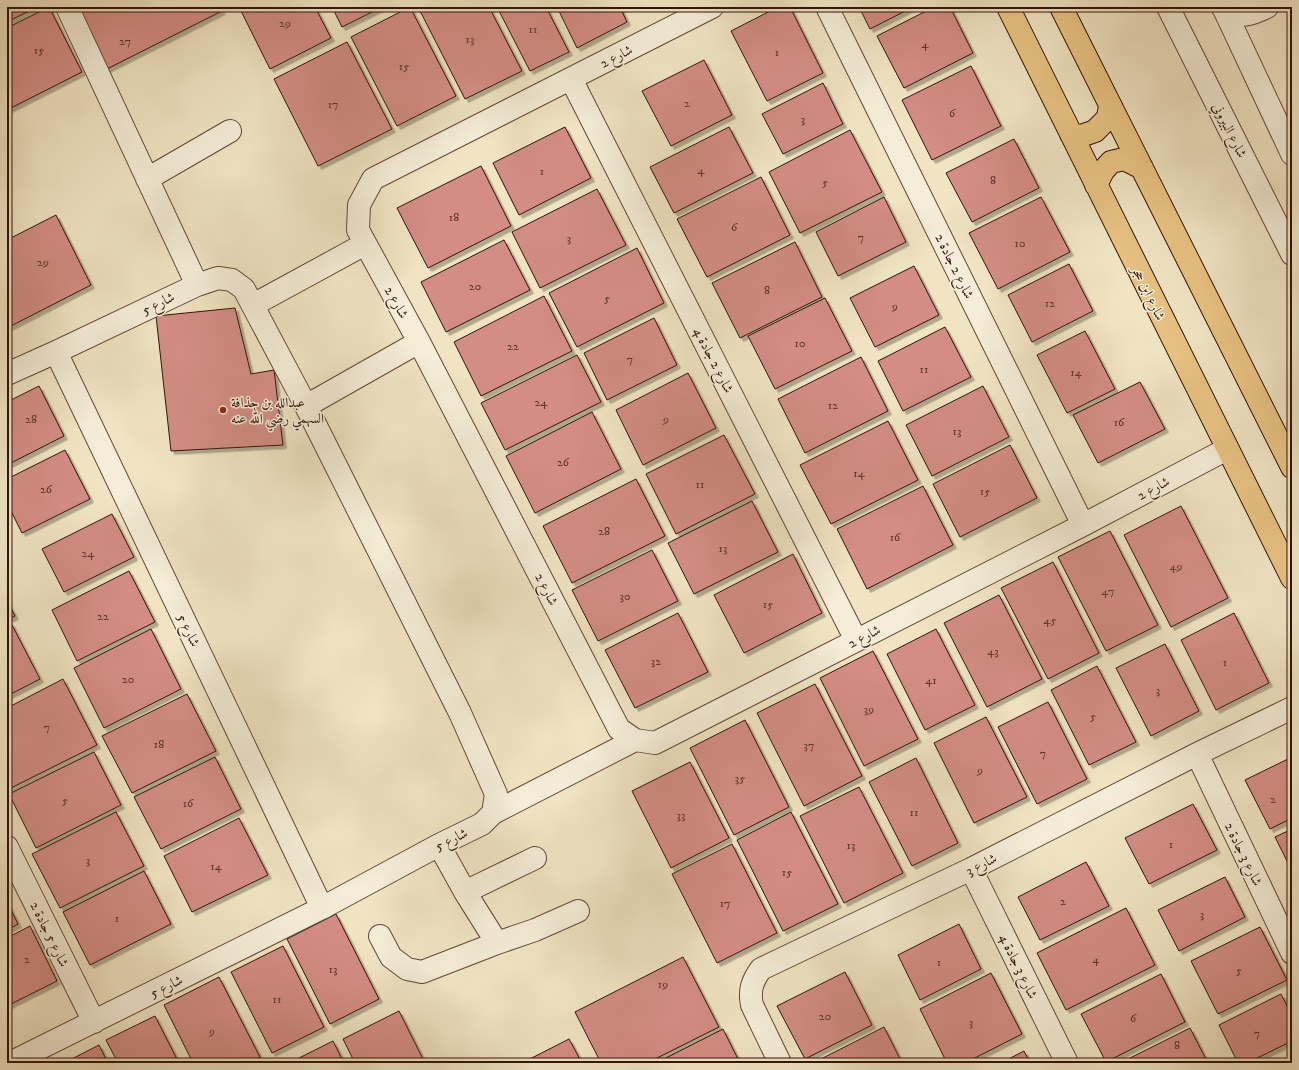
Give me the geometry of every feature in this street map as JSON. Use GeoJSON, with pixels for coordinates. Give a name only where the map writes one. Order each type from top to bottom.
{"type":"FeatureCollection","features":[{"type":"Feature","properties":{"kind":"main road","name":"شارع ابن حجر"},"geometry":{"type":"LineString","coordinates":[[1008,7],[1292,578]]}},
{"type":"Feature","properties":{"kind":"main road"},"geometry":{"type":"LineString","coordinates":[[1061,7],[1142,168],[1283,436],[1292,467]]}},
{"type":"Feature","properties":{"kind":"main road"},"geometry":{"type":"LineString","coordinates":[[1071,134],[1081,136],[1096,131],[1108,118],[1110,105]]}},
{"type":"Feature","properties":{"kind":"main road"},"geometry":{"type":"LineString","coordinates":[[1096,185],[1103,171],[1111,162],[1124,159],[1142,168]]}},
{"type":"Feature","properties":{"kind":"street"},"geometry":{"type":"LineString","coordinates":[[68,7],[197,285]]}},
{"type":"Feature","properties":{"kind":"street","name":"شارع 2"},"geometry":{"type":"LineString","coordinates":[[712,7],[373,180],[359,204],[358,230],[419,342],[619,729],[635,740],[655,743],[1083,525],[1227,448]]}},
{"type":"Feature","properties":{"kind":"street","name":"شارع 2 جادة 2"},"geometry":{"type":"LineString","coordinates":[[827,7],[1083,525]]}},
{"type":"Feature","properties":{"kind":"street","name":"شارع البيروني"},"geometry":{"type":"LineString","coordinates":[[1168,7],[1292,254]]}},
{"type":"Feature","properties":{"kind":"street"},"geometry":{"type":"LineString","coordinates":[[1223,8],[1231,13],[1248,15],[1267,7]]}},
{"type":"Feature","properties":{"kind":"street"},"geometry":{"type":"LineString","coordinates":[[1223,8],[1292,154]]}},
{"type":"Feature","properties":{"kind":"street","name":"شارع 2 جادة 4"},"geometry":{"type":"LineString","coordinates":[[571,79],[856,640]]}},
{"type":"Feature","properties":{"kind":"street"},"geometry":{"type":"LineString","coordinates":[[147,179],[230,131]]}},
{"type":"Feature","properties":{"kind":"street"},"geometry":{"type":"LineString","coordinates":[[253,304],[365,244]]}},
{"type":"Feature","properties":{"kind":"street","name":"شارع 5"},"geometry":{"type":"LineString","coordinates":[[7,374],[197,285],[218,278],[232,280],[244,289],[306,406],[460,713],[496,794],[493,812]]}},
{"type":"Feature","properties":{"kind":"street"},"geometry":{"type":"LineString","coordinates":[[306,406],[419,342]]}},
{"type":"Feature","properties":{"kind":"street","name":"شارع 5"},"geometry":{"type":"LineString","coordinates":[[56,352],[322,908]]}},
{"type":"Feature","properties":{"kind":"street","name":"شارع 3"},"geometry":{"type":"LineString","coordinates":[[780,1063],[752,1005],[750,997],[754,978],[761,969],[971,869],[1196,754],[1292,708]]}},
{"type":"Feature","properties":{"kind":"street","name":"شارع 5"},"geometry":{"type":"LineString","coordinates":[[10,1063],[322,908],[439,845],[482,824],[493,812],[635,740]]}},
{"type":"Feature","properties":{"kind":"street","name":"شارع 3 جادة 2"},"geometry":{"type":"LineString","coordinates":[[1196,754],[1292,953]]}},
{"type":"Feature","properties":{"kind":"street"},"geometry":{"type":"LineString","coordinates":[[439,845],[465,892],[497,943]]}},
{"type":"Feature","properties":{"kind":"street","name":"شارع 5 جادة 2"},"geometry":{"type":"LineString","coordinates":[[7,847],[94,1022]]}},
{"type":"Feature","properties":{"kind":"street"},"geometry":{"type":"LineString","coordinates":[[465,892],[535,858]]}},
{"type":"Feature","properties":{"kind":"street","name":"شارع 3 جادة 4"},"geometry":{"type":"LineString","coordinates":[[971,869],[1067,1063]]}},
{"type":"Feature","properties":{"kind":"street"},"geometry":{"type":"LineString","coordinates":[[380,936],[391,957],[407,968],[422,972],[535,930],[578,911]]}},
{"type":"Feature","properties":{"kind":"building"},"geometry":{"type":"Polygon","coordinates":[[[7,7],[37,7],[7,22],[7,7]]]}},
{"type":"Feature","properties":{"kind":"building"},"geometry":{"type":"Polygon","coordinates":[[[49,7],[82,72],[7,110],[7,28],[49,7]]]}},
{"type":"Feature","properties":{"kind":"building"},"geometry":{"type":"Polygon","coordinates":[[[70,7],[220,7],[222,11],[103,71],[70,7]]]}},
{"type":"Feature","properties":{"kind":"building"},"geometry":{"type":"Polygon","coordinates":[[[239,7],[315,7],[331,38],[270,69],[239,7]]]}},
{"type":"Feature","properties":{"kind":"building"},"geometry":{"type":"Polygon","coordinates":[[[332,7],[382,7],[342,27],[332,7]]]}},
{"type":"Feature","properties":{"kind":"building"},"geometry":{"type":"Polygon","coordinates":[[[410,7],[456,96],[397,126],[351,37],[410,7]]]}},
{"type":"Feature","properties":{"kind":"building"},"geometry":{"type":"Polygon","coordinates":[[[418,7],[489,7],[522,71],[465,99],[418,7]]]}},
{"type":"Feature","properties":{"kind":"building"},"geometry":{"type":"Polygon","coordinates":[[[497,7],[546,7],[569,52],[530,71],[497,7]]]}},
{"type":"Feature","properties":{"kind":"building"},"geometry":{"type":"Polygon","coordinates":[[[557,7],[620,7],[627,22],[577,48],[557,7]]]}},
{"type":"Feature","properties":{"kind":"building"},"geometry":{"type":"Polygon","coordinates":[[[778,7],[790,7],[823,73],[767,101],[731,31],[778,7]]]}},
{"type":"Feature","properties":{"kind":"building"},"geometry":{"type":"Polygon","coordinates":[[[859,7],[913,7],[870,29],[859,7]]]}},
{"type":"Feature","properties":{"kind":"building"},"geometry":{"type":"Polygon","coordinates":[[[934,7],[950,7],[973,53],[904,88],[877,36],[934,7]]]}},
{"type":"Feature","properties":{"kind":"building"},"geometry":{"type":"Polygon","coordinates":[[[347,42],[392,129],[318,166],[274,79],[347,42]]]}},
{"type":"Feature","properties":{"kind":"building"},"geometry":{"type":"Polygon","coordinates":[[[704,60],[732,115],[671,146],[642,91],[704,60]]]}},
{"type":"Feature","properties":{"kind":"building"},"geometry":{"type":"Polygon","coordinates":[[[971,66],[1001,126],[932,160],[902,100],[971,66]]]}},
{"type":"Feature","properties":{"kind":"building"},"geometry":{"type":"Polygon","coordinates":[[[823,83],[843,124],[783,154],[762,114],[823,83]]]}},
{"type":"Feature","properties":{"kind":"building"},"geometry":{"type":"Polygon","coordinates":[[[565,127],[591,178],[519,215],[493,163],[565,127]]]}},
{"type":"Feature","properties":{"kind":"building"},"geometry":{"type":"Polygon","coordinates":[[[729,127],[753,173],[674,213],[650,167],[729,127]]]}},
{"type":"Feature","properties":{"kind":"building"},"geometry":{"type":"Polygon","coordinates":[[[850,130],[882,192],[800,233],[769,172],[850,130]]]}},
{"type":"Feature","properties":{"kind":"building"},"geometry":{"type":"Polygon","coordinates":[[[1014,139],[1039,188],[972,222],[946,173],[1014,139]]]}},
{"type":"Feature","properties":{"kind":"building"},"geometry":{"type":"Polygon","coordinates":[[[481,166],[511,226],[428,268],[397,208],[481,166]]]}},
{"type":"Feature","properties":{"kind":"building"},"geometry":{"type":"Polygon","coordinates":[[[761,177],[790,235],[707,277],[677,219],[761,177]]]}},
{"type":"Feature","properties":{"kind":"building"},"geometry":{"type":"Polygon","coordinates":[[[597,189],[626,245],[540,288],[512,232],[597,189]]]}},
{"type":"Feature","properties":{"kind":"building"},"geometry":{"type":"Polygon","coordinates":[[[884,197],[906,242],[838,276],[816,232],[884,197]]]}},
{"type":"Feature","properties":{"kind":"building"},"geometry":{"type":"Polygon","coordinates":[[[1041,197],[1070,252],[998,289],[969,233],[1041,197]]]}},
{"type":"Feature","properties":{"kind":"building"},"geometry":{"type":"Polygon","coordinates":[[[56,215],[91,285],[7,328],[7,240],[56,215]]]}},
{"type":"Feature","properties":{"kind":"building"},"geometry":{"type":"Polygon","coordinates":[[[504,240],[530,290],[446,332],[421,282],[504,240]]]}},
{"type":"Feature","properties":{"kind":"building"},"geometry":{"type":"Polygon","coordinates":[[[795,242],[822,297],[740,338],[712,283],[795,242]]]}},
{"type":"Feature","properties":{"kind":"building"},"geometry":{"type":"Polygon","coordinates":[[[637,248],[664,303],[577,347],[549,293],[637,248]]]}},
{"type":"Feature","properties":{"kind":"building"},"geometry":{"type":"Polygon","coordinates":[[[1069,264],[1093,311],[1032,342],[1008,295],[1069,264]]]}},
{"type":"Feature","properties":{"kind":"building"},"geometry":{"type":"Polygon","coordinates":[[[914,266],[939,315],[875,347],[850,298],[914,266]]]}},
{"type":"Feature","properties":{"kind":"building"},"geometry":{"type":"Polygon","coordinates":[[[544,296],[572,351],[481,396],[454,342],[544,296]]]}},
{"type":"Feature","properties":{"kind":"building"},"geometry":{"type":"Polygon","coordinates":[[[825,298],[852,351],[775,389],[748,336],[825,298]]]}},
{"type":"Feature","properties":{"kind":"building","name":"عبدالله بن حذافة السهمي رضي الله عنه"},"geometry":{"type":"Polygon","coordinates":[[[235,308],[251,374],[274,370],[283,445],[171,451],[156,316],[235,308]]]}},
{"type":"Feature","properties":{"kind":"building"},"geometry":{"type":"Polygon","coordinates":[[[654,318],[677,365],[607,400],[584,353],[654,318]]]}},
{"type":"Feature","properties":{"kind":"building"},"geometry":{"type":"Polygon","coordinates":[[[945,327],[971,377],[903,411],[878,361],[945,327]]]}},
{"type":"Feature","properties":{"kind":"building"},"geometry":{"type":"Polygon","coordinates":[[[1085,331],[1115,389],[1067,413],[1037,355],[1085,331]]]}},
{"type":"Feature","properties":{"kind":"building"},"geometry":{"type":"Polygon","coordinates":[[[577,355],[601,402],[505,450],[481,403],[577,355]]]}},
{"type":"Feature","properties":{"kind":"building"},"geometry":{"type":"Polygon","coordinates":[[[861,357],[888,411],[805,453],[778,399],[861,357]]]}},
{"type":"Feature","properties":{"kind":"building"},"geometry":{"type":"Polygon","coordinates":[[[688,373],[716,428],[643,465],[616,410],[688,373]]]}},
{"type":"Feature","properties":{"kind":"building"},"geometry":{"type":"Polygon","coordinates":[[[1140,382],[1165,429],[1098,463],[1073,415],[1140,382]]]}},
{"type":"Feature","properties":{"kind":"building"},"geometry":{"type":"Polygon","coordinates":[[[39,386],[64,436],[7,465],[7,402],[39,386]]]}},
{"type":"Feature","properties":{"kind":"building"},"geometry":{"type":"Polygon","coordinates":[[[983,386],[1009,437],[932,476],[906,425],[983,386]]]}},
{"type":"Feature","properties":{"kind":"building"},"geometry":{"type":"Polygon","coordinates":[[[592,412],[621,469],[535,513],[506,456],[592,412]]]}},
{"type":"Feature","properties":{"kind":"building"},"geometry":{"type":"Polygon","coordinates":[[[888,421],[918,480],[831,524],[800,465],[888,421]]]}},
{"type":"Feature","properties":{"kind":"building"},"geometry":{"type":"Polygon","coordinates":[[[724,435],[755,494],[676,534],[646,474],[724,435]]]}},
{"type":"Feature","properties":{"kind":"building"},"geometry":{"type":"Polygon","coordinates":[[[1010,445],[1037,498],[960,537],[933,484],[1010,445]]]}},
{"type":"Feature","properties":{"kind":"building"},"geometry":{"type":"Polygon","coordinates":[[[65,450],[90,499],[22,533],[7,503],[7,479],[65,450]]]}},
{"type":"Feature","properties":{"kind":"building"},"geometry":{"type":"Polygon","coordinates":[[[636,479],[665,536],[572,583],[543,526],[636,479]]]}},
{"type":"Feature","properties":{"kind":"building"},"geometry":{"type":"Polygon","coordinates":[[[923,486],[953,545],[867,589],[837,529],[923,486]]]}},
{"type":"Feature","properties":{"kind":"building"},"geometry":{"type":"Polygon","coordinates":[[[752,501],[778,552],[694,594],[668,543],[752,501]]]}},
{"type":"Feature","properties":{"kind":"building"},"geometry":{"type":"Polygon","coordinates":[[[1181,506],[1228,598],[1171,627],[1124,535],[1181,506]]]}},
{"type":"Feature","properties":{"kind":"building"},"geometry":{"type":"Polygon","coordinates":[[[112,514],[134,557],[64,592],[42,549],[112,514]]]}},
{"type":"Feature","properties":{"kind":"building"},"geometry":{"type":"Polygon","coordinates":[[[1110,531],[1158,625],[1106,651],[1058,557],[1110,531]]]}},
{"type":"Feature","properties":{"kind":"building"},"geometry":{"type":"Polygon","coordinates":[[[652,550],[678,601],[598,641],[572,590],[652,550]]]}},
{"type":"Feature","properties":{"kind":"building"},"geometry":{"type":"Polygon","coordinates":[[[793,554],[822,613],[744,653],[714,595],[793,554]]]}},
{"type":"Feature","properties":{"kind":"building"},"geometry":{"type":"Polygon","coordinates":[[[1053,562],[1099,653],[1048,679],[1001,588],[1053,562]]]}},
{"type":"Feature","properties":{"kind":"building"},"geometry":{"type":"Polygon","coordinates":[[[129,571],[155,622],[77,661],[52,610],[129,571]]]}},
{"type":"Feature","properties":{"kind":"building"},"geometry":{"type":"Polygon","coordinates":[[[999,595],[1042,679],[987,707],[944,623],[999,595]]]}},
{"type":"Feature","properties":{"kind":"building"},"geometry":{"type":"Polygon","coordinates":[[[7,601],[15,616],[7,620],[7,601]]]}},
{"type":"Feature","properties":{"kind":"building"},"geometry":{"type":"Polygon","coordinates":[[[678,613],[708,672],[635,708],[605,650],[678,613]]]}},
{"type":"Feature","properties":{"kind":"building"},"geometry":{"type":"Polygon","coordinates":[[[1234,613],[1269,683],[1216,710],[1181,640],[1234,613]]]}},
{"type":"Feature","properties":{"kind":"building"},"geometry":{"type":"Polygon","coordinates":[[[11,623],[40,679],[7,696],[7,625],[11,623]]]}},
{"type":"Feature","properties":{"kind":"building"},"geometry":{"type":"Polygon","coordinates":[[[151,629],[181,689],[104,728],[74,668],[151,629]]]}},
{"type":"Feature","properties":{"kind":"building"},"geometry":{"type":"Polygon","coordinates":[[[936,629],[975,705],[925,730],[887,654],[936,629]]]}},
{"type":"Feature","properties":{"kind":"building"},"geometry":{"type":"Polygon","coordinates":[[[1165,644],[1199,711],[1151,736],[1116,668],[1165,644]]]}},
{"type":"Feature","properties":{"kind":"building"},"geometry":{"type":"Polygon","coordinates":[[[873,651],[918,739],[864,766],[820,678],[873,651]]]}},
{"type":"Feature","properties":{"kind":"building"},"geometry":{"type":"Polygon","coordinates":[[[1097,666],[1136,742],[1089,765],[1051,690],[1097,666]]]}},
{"type":"Feature","properties":{"kind":"building"},"geometry":{"type":"Polygon","coordinates":[[[63,679],[97,745],[7,790],[7,708],[63,679]]]}},
{"type":"Feature","properties":{"kind":"building"},"geometry":{"type":"Polygon","coordinates":[[[815,684],[862,776],[804,806],[757,713],[815,684]]]}},
{"type":"Feature","properties":{"kind":"building"},"geometry":{"type":"Polygon","coordinates":[[[187,694],[216,751],[132,793],[102,736],[187,694]]]}},
{"type":"Feature","properties":{"kind":"building"},"geometry":{"type":"Polygon","coordinates":[[[1048,702],[1087,779],[1037,804],[998,727],[1048,702]]]}},
{"type":"Feature","properties":{"kind":"building"},"geometry":{"type":"Polygon","coordinates":[[[986,717],[1027,797],[974,823],[934,743],[986,717]]]}},
{"type":"Feature","properties":{"kind":"building"},"geometry":{"type":"Polygon","coordinates":[[[745,720],[789,807],[734,835],[690,748],[745,720]]]}},
{"type":"Feature","properties":{"kind":"building"},"geometry":{"type":"Polygon","coordinates":[[[94,752],[121,805],[36,848],[9,794],[94,752]]]}},
{"type":"Feature","properties":{"kind":"building"},"geometry":{"type":"Polygon","coordinates":[[[215,757],[241,809],[161,849],[134,797],[215,757]]]}},
{"type":"Feature","properties":{"kind":"building"},"geometry":{"type":"Polygon","coordinates":[[[1292,757],[1292,818],[1270,829],[1245,780],[1292,757]]]}},
{"type":"Feature","properties":{"kind":"building"},"geometry":{"type":"Polygon","coordinates":[[[916,758],[958,843],[912,866],[869,782],[916,758]]]}},
{"type":"Feature","properties":{"kind":"building"},"geometry":{"type":"Polygon","coordinates":[[[690,762],[729,838],[671,868],[632,791],[690,762]]]}},
{"type":"Feature","properties":{"kind":"building"},"geometry":{"type":"Polygon","coordinates":[[[859,787],[903,873],[844,903],[800,816],[859,787]]]}},
{"type":"Feature","properties":{"kind":"building"},"geometry":{"type":"Polygon","coordinates":[[[1193,804],[1217,850],[1149,884],[1125,838],[1193,804]]]}},
{"type":"Feature","properties":{"kind":"building"},"geometry":{"type":"Polygon","coordinates":[[[116,812],[144,866],[60,908],[32,854],[116,812]]]}},
{"type":"Feature","properties":{"kind":"building"},"geometry":{"type":"Polygon","coordinates":[[[791,812],[838,904],[783,931],[737,840],[791,812]]]}},
{"type":"Feature","properties":{"kind":"building"},"geometry":{"type":"Polygon","coordinates":[[[239,818],[268,875],[192,912],[164,856],[239,818]]]}},
{"type":"Feature","properties":{"kind":"building"},"geometry":{"type":"Polygon","coordinates":[[[1292,829],[1292,871],[1275,837],[1292,829]]]}},
{"type":"Feature","properties":{"kind":"building"},"geometry":{"type":"Polygon","coordinates":[[[732,844],[777,933],[717,963],[672,874],[732,844]]]}},
{"type":"Feature","properties":{"kind":"building"},"geometry":{"type":"Polygon","coordinates":[[[1086,862],[1109,906],[1040,940],[1018,897],[1086,862]]]}},
{"type":"Feature","properties":{"kind":"building"},"geometry":{"type":"Polygon","coordinates":[[[144,871],[171,924],[90,965],[63,912],[144,871]]]}},
{"type":"Feature","properties":{"kind":"building"},"geometry":{"type":"Polygon","coordinates":[[[1225,877],[1245,917],[1179,951],[1158,910],[1225,877]]]}},
{"type":"Feature","properties":{"kind":"building"},"geometry":{"type":"Polygon","coordinates":[[[7,902],[18,924],[7,930],[7,902]]]}},
{"type":"Feature","properties":{"kind":"building"},"geometry":{"type":"Polygon","coordinates":[[[1126,908],[1155,965],[1066,1010],[1037,953],[1126,908]]]}},
{"type":"Feature","properties":{"kind":"building"},"geometry":{"type":"Polygon","coordinates":[[[336,914],[379,999],[330,1024],[287,939],[336,914]]]}},
{"type":"Feature","properties":{"kind":"building"},"geometry":{"type":"Polygon","coordinates":[[[959,924],[981,969],[920,1000],[898,955],[959,924]]]}},
{"type":"Feature","properties":{"kind":"building"},"geometry":{"type":"Polygon","coordinates":[[[30,926],[57,981],[7,1006],[7,938],[30,926]]]}},
{"type":"Feature","properties":{"kind":"building"},"geometry":{"type":"Polygon","coordinates":[[[1260,927],[1287,980],[1218,1014],[1191,961],[1260,927]]]}},
{"type":"Feature","properties":{"kind":"building"},"geometry":{"type":"Polygon","coordinates":[[[283,946],[324,1027],[272,1053],[231,972],[283,946]]]}},
{"type":"Feature","properties":{"kind":"building"},"geometry":{"type":"Polygon","coordinates":[[[683,957],[719,1027],[647,1063],[601,1063],[575,1012],[683,957]]]}},
{"type":"Feature","properties":{"kind":"building"},"geometry":{"type":"Polygon","coordinates":[[[845,972],[872,1025],[805,1059],[777,1006],[845,972]]]}},
{"type":"Feature","properties":{"kind":"building"},"geometry":{"type":"Polygon","coordinates":[[[991,973],[1022,1034],[965,1063],[947,1063],[920,1009],[991,973]]]}},
{"type":"Feature","properties":{"kind":"building"},"geometry":{"type":"Polygon","coordinates":[[[1161,974],[1185,1022],[1106,1062],[1081,1014],[1161,974]]]}},
{"type":"Feature","properties":{"kind":"building"},"geometry":{"type":"Polygon","coordinates":[[[219,977],[260,1057],[249,1063],[193,1063],[164,1005],[219,977]]]}},
{"type":"Feature","properties":{"kind":"building"},"geometry":{"type":"Polygon","coordinates":[[[1281,994],[1292,1016],[1292,1041],[1247,1063],[1238,1063],[1219,1025],[1281,994]]]}},
{"type":"Feature","properties":{"kind":"building"},"geometry":{"type":"Polygon","coordinates":[[[399,1011],[425,1063],[355,1063],[343,1039],[399,1011]]]}},
{"type":"Feature","properties":{"kind":"building"},"geometry":{"type":"Polygon","coordinates":[[[155,1016],[179,1063],[118,1063],[106,1040],[155,1016]]]}},
{"type":"Feature","properties":{"kind":"building"},"geometry":{"type":"Polygon","coordinates":[[[884,1027],[902,1063],[813,1063],[884,1027]]]}},
{"type":"Feature","properties":{"kind":"building"},"geometry":{"type":"Polygon","coordinates":[[[1190,1028],[1208,1063],[1120,1063],[1190,1028]]]}},
{"type":"Feature","properties":{"kind":"building"},"geometry":{"type":"Polygon","coordinates":[[[723,1029],[740,1063],[656,1063],[723,1029]]]}},
{"type":"Feature","properties":{"kind":"building"},"geometry":{"type":"Polygon","coordinates":[[[569,1039],[582,1063],[522,1063],[569,1039]]]}},
{"type":"Feature","properties":{"kind":"building"},"geometry":{"type":"Polygon","coordinates":[[[333,1041],[344,1063],[289,1063],[333,1041]]]}},
{"type":"Feature","properties":{"kind":"building"},"geometry":{"type":"Polygon","coordinates":[[[99,1045],[108,1063],[64,1063],[99,1045]]]}},
{"type":"Feature","properties":{"kind":"building"},"geometry":{"type":"Polygon","coordinates":[[[1024,1051],[1030,1063],[1001,1063],[1024,1051]]]}},
{"type":"Feature","properties":{"kind":"place","name":"عبدالله بن حذافة السهمي رضي الله عنه"},"geometry":{"type":"Point","coordinates":[223,410]}}]}
